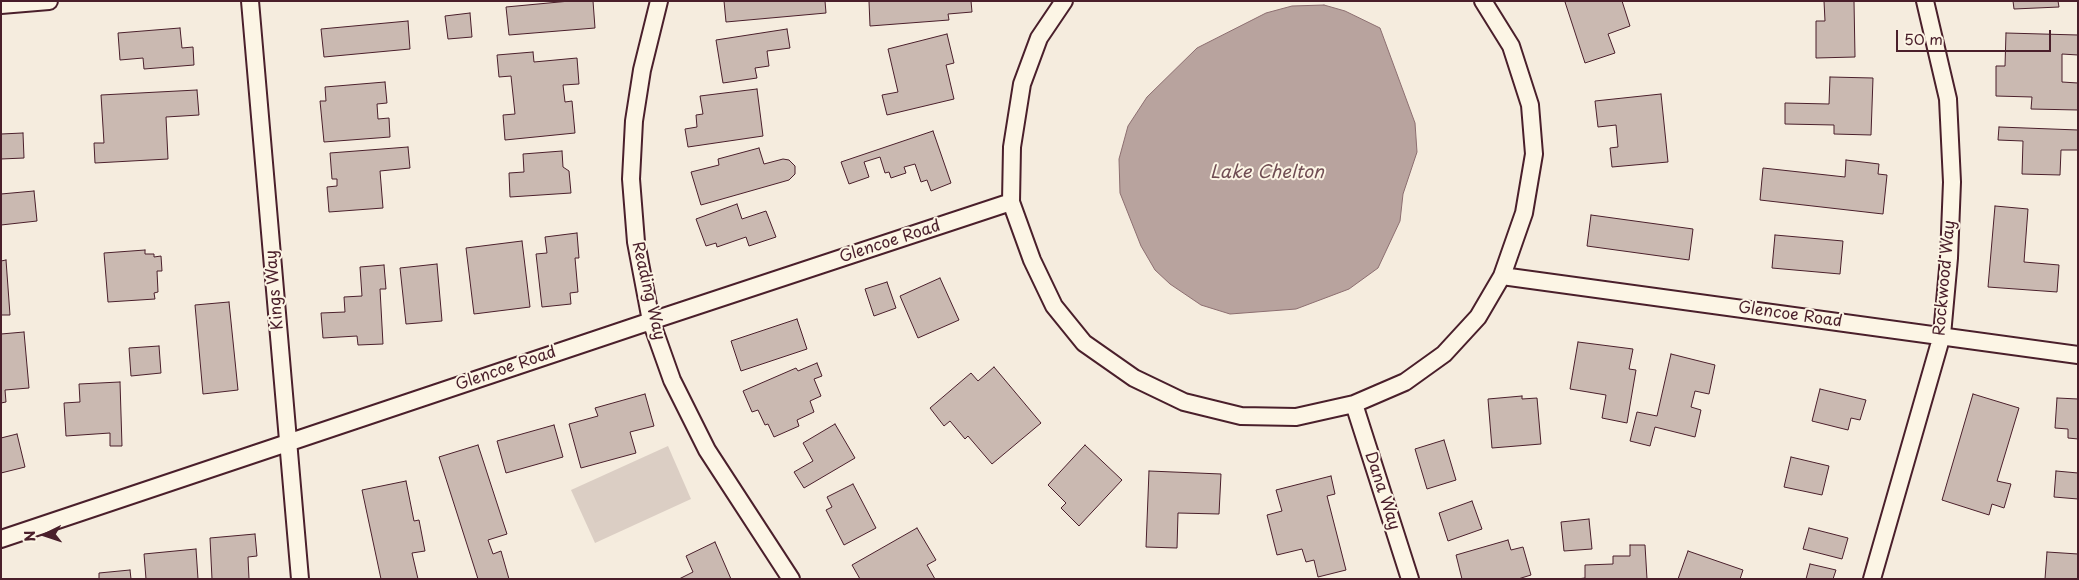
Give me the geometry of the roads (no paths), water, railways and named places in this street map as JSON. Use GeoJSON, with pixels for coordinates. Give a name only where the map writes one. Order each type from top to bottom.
{"type":"FeatureCollection","features":[{"type":"Feature","properties":{"kind":"street"},"geometry":{"type":"LineString","coordinates":[[1,5],[49,1]]}},
{"type":"Feature","properties":{"kind":"street","name":"Kings Way"},"geometry":{"type":"LineString","coordinates":[[250,1],[300,579]]}},
{"type":"Feature","properties":{"kind":"street","name":"Reading Way"},"geometry":{"type":"LineString","coordinates":[[659,1],[642,70],[634,121],[631,179],[636,242],[651,321],[672,380],[707,450],[791,579]]}},
{"type":"Feature","properties":{"kind":"street"},"geometry":{"type":"LineString","coordinates":[[1064,1],[1039,38],[1022,84],[1012,147],[1011,202],[1032,260],[1054,306],[1084,342],[1134,378],[1184,402],[1241,416],[1296,417],[1354,404],[1405,382],[1444,354],[1478,317],[1502,276],[1524,213],[1534,154],[1530,105],[1511,46],[1482,1]]}},
{"type":"Feature","properties":{"kind":"street","name":"Rockwood Way"},"geometry":{"type":"LineString","coordinates":[[1872,579],[1942,335],[1952,182],[1948,99],[1925,1]]}},
{"type":"Feature","properties":{"kind":"street","name":"Glencoe Road"},"geometry":{"type":"LineString","coordinates":[[1,539],[1011,202]]}},
{"type":"Feature","properties":{"kind":"street","name":"Glencoe Road"},"geometry":{"type":"LineString","coordinates":[[1502,276],[2078,355]]}},
{"type":"Feature","properties":{"kind":"street","name":"Dana Way"},"geometry":{"type":"LineString","coordinates":[[1354,404],[1410,579]]}},
{"type":"Feature","properties":{"kind":"water","name":"Lake Chelton"},"geometry":{"type":"Polygon","coordinates":[[[1324,5],[1345,11],[1380,28],[1415,123],[1417,152],[1403,194],[1400,221],[1378,268],[1349,289],[1296,309],[1230,314],[1201,305],[1170,284],[1155,270],[1141,246],[1120,193],[1119,159],[1128,126],[1147,97],[1197,48],[1266,13],[1292,6],[1324,5]]]}}]}
